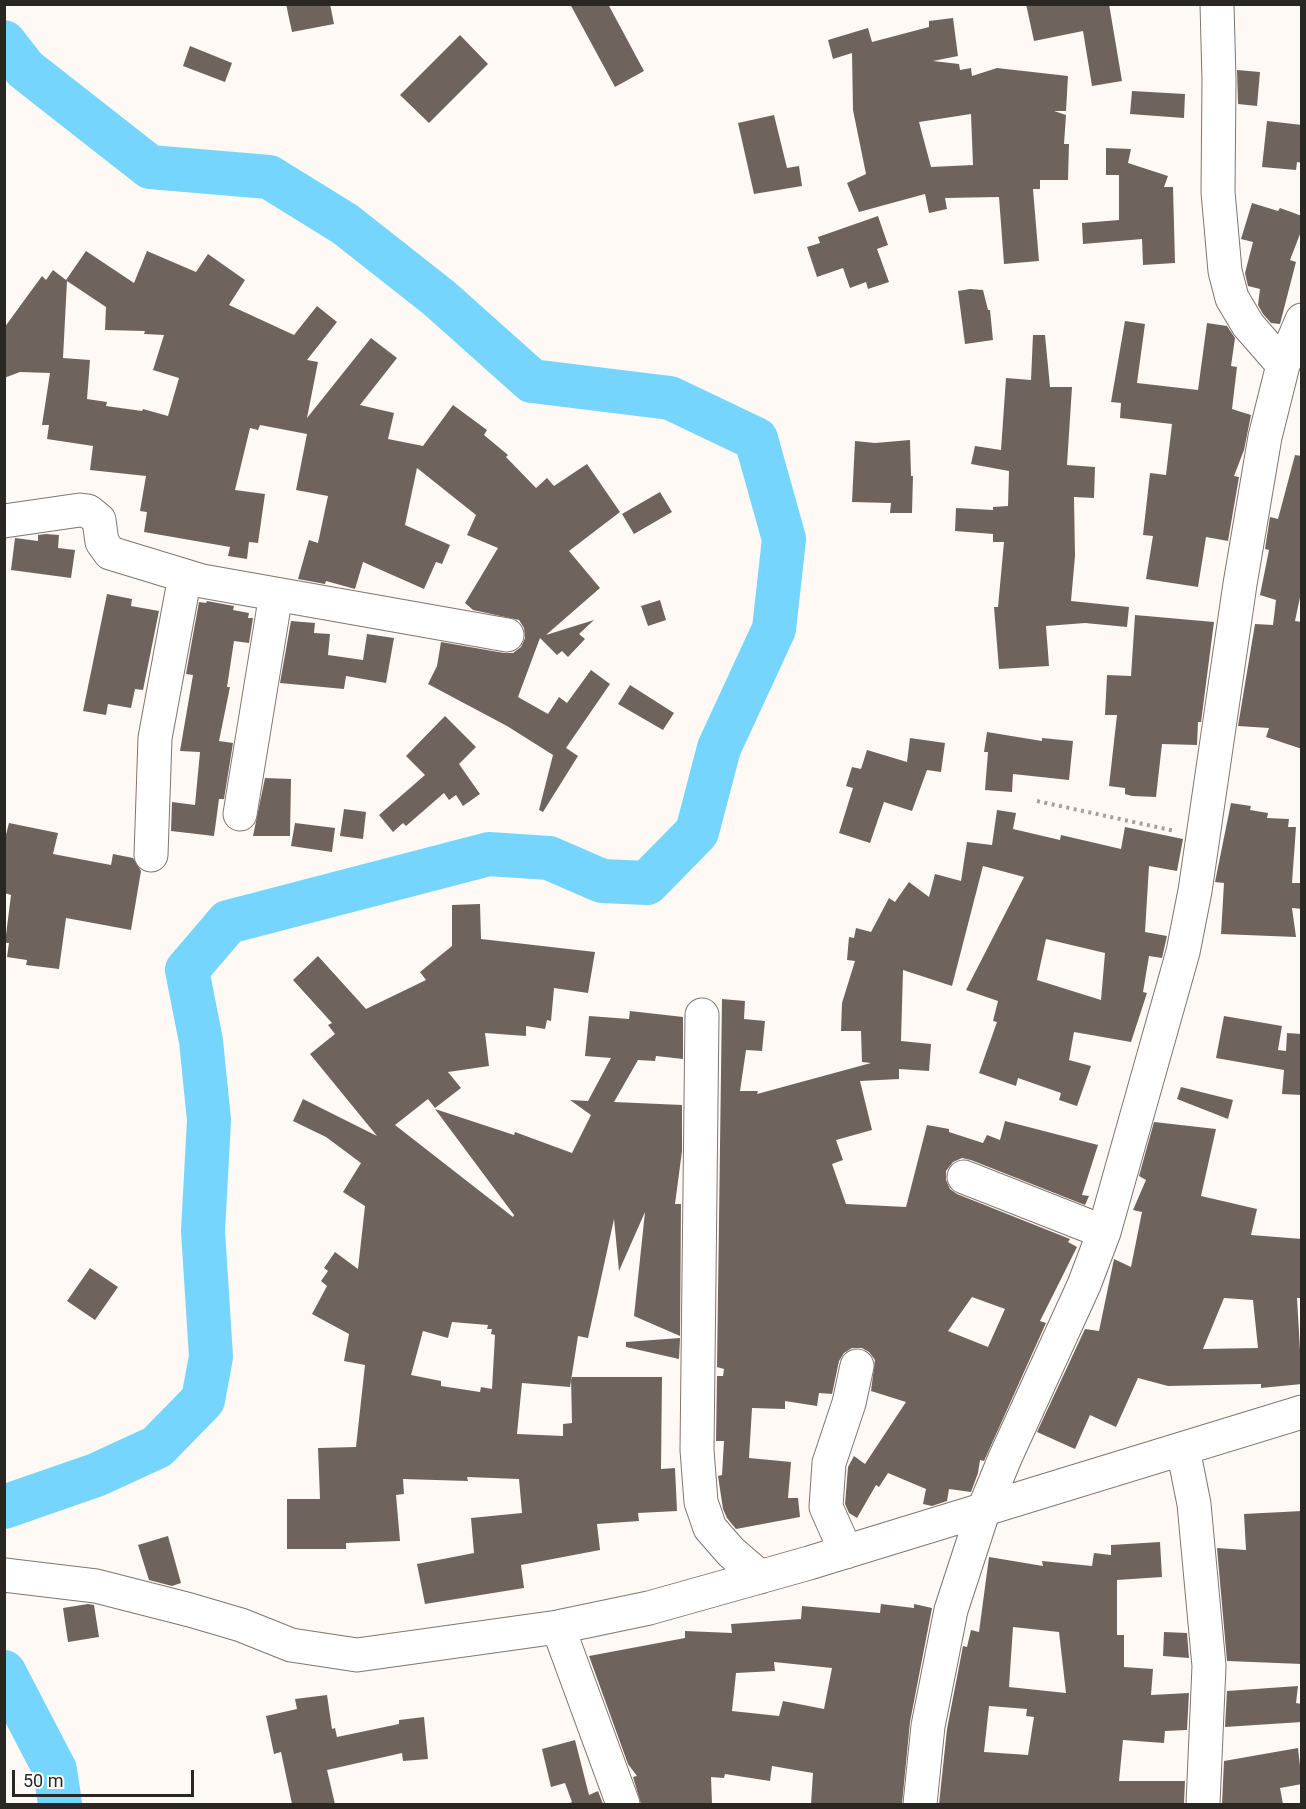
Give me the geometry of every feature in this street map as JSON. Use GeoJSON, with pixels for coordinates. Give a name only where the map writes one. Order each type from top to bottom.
{"type":"FeatureCollection","features":[{"type":"Feature","properties":{"kind":"street"},"geometry":{"type":"LineString","coordinates":[[1217,4],[1218,192],[1225,271],[1232,298],[1248,325],[1283,365]]}},
{"type":"Feature","properties":{"kind":"street"},"geometry":{"type":"LineString","coordinates":[[920,1804],[928,1726],[951,1610],[984,1509],[1084,1285],[1104,1232],[1183,952],[1265,437],[1283,365],[1302,320]]}},
{"type":"Feature","properties":{"kind":"street"},"geometry":{"type":"LineString","coordinates":[[4,521],[80,510],[88,511],[99,520],[102,542],[110,553],[185,576],[507,635]]}},
{"type":"Feature","properties":{"kind":"street"},"geometry":{"type":"LineString","coordinates":[[151,855],[155,738],[185,576]]}},
{"type":"Feature","properties":{"kind":"street"},"geometry":{"type":"LineString","coordinates":[[240,814],[276,594]]}},
{"type":"Feature","properties":{"kind":"street"},"geometry":{"type":"LineString","coordinates":[[702,1015],[697,1450],[701,1502],[710,1528],[731,1552],[760,1577]]}},
{"type":"Feature","properties":{"kind":"street"},"geometry":{"type":"LineString","coordinates":[[964,1177],[1104,1232]]}},
{"type":"Feature","properties":{"kind":"street"},"geometry":{"type":"LineString","coordinates":[[846,1552],[826,1507],[830,1463],[849,1403],[857,1366]]}},
{"type":"Feature","properties":{"kind":"street"},"geometry":{"type":"LineString","coordinates":[[4,1575],[96,1586],[221,1619],[291,1645],[357,1655],[558,1627],[649,1608],[846,1552],[1302,1412]]}},
{"type":"Feature","properties":{"kind":"street"},"geometry":{"type":"LineString","coordinates":[[1183,1449],[1194,1504],[1209,1666],[1203,1804]]}},
{"type":"Feature","properties":{"kind":"street"},"geometry":{"type":"LineString","coordinates":[[558,1627],[623,1804]]}},
{"type":"Feature","properties":{"kind":"path"},"geometry":{"type":"LineString","coordinates":[[1037,801],[1202,837]]}},
{"type":"Feature","properties":{"kind":"building"},"geometry":{"type":"Polygon","coordinates":[[[286,4],[330,4],[334,24],[292,32],[286,4]]]}},
{"type":"Feature","properties":{"kind":"building"},"geometry":{"type":"Polygon","coordinates":[[[570,4],[608,4],[644,71],[615,87],[570,4]]]}},
{"type":"Feature","properties":{"kind":"building"},"geometry":{"type":"Polygon","coordinates":[[[1026,4],[1109,4],[1122,81],[1092,86],[1083,31],[1034,41],[1026,4]]]}},
{"type":"Feature","properties":{"kind":"building"},"geometry":{"type":"Polygon","coordinates":[[[953,18],[958,56],[933,61],[959,64],[960,70],[971,68],[972,76],[997,68],[1068,76],[1066,111],[1054,111],[1066,115],[1064,144],[1069,144],[1068,180],[1040,180],[1040,189],[1033,189],[1039,261],[1004,264],[999,197],[945,198],[947,209],[929,213],[925,194],[859,212],[847,183],[866,174],[853,110],[852,53],[833,59],[828,40],[868,28],[872,42],[929,27],[929,21],[953,18]],[[971,114],[919,122],[931,167],[973,165],[971,114]]]}},
{"type":"Feature","properties":{"kind":"building"},"geometry":{"type":"Polygon","coordinates":[[[460,35],[488,64],[429,123],[400,95],[460,35]]]}},
{"type":"Feature","properties":{"kind":"building"},"geometry":{"type":"Polygon","coordinates":[[[190,46],[232,63],[225,82],[183,66],[190,46]]]}},
{"type":"Feature","properties":{"kind":"building"},"geometry":{"type":"Polygon","coordinates":[[[1237,70],[1260,72],[1257,106],[1238,104],[1237,70]]]}},
{"type":"Feature","properties":{"kind":"building"},"geometry":{"type":"Polygon","coordinates":[[[1132,91],[1185,94],[1184,118],[1130,114],[1132,91]]]}},
{"type":"Feature","properties":{"kind":"building"},"geometry":{"type":"Polygon","coordinates":[[[774,115],[787,168],[799,166],[802,186],[754,194],[738,123],[774,115]]]}},
{"type":"Feature","properties":{"kind":"building"},"geometry":{"type":"Polygon","coordinates":[[[1267,121],[1302,125],[1302,163],[1297,162],[1296,170],[1262,167],[1267,121]]]}},
{"type":"Feature","properties":{"kind":"building"},"geometry":{"type":"Polygon","coordinates":[[[1106,148],[1131,149],[1128,163],[1168,176],[1164,187],[1173,187],[1175,263],[1143,265],[1142,239],[1083,244],[1082,223],[1119,220],[1119,175],[1106,175],[1106,148]]]}},
{"type":"Feature","properties":{"kind":"building"},"geometry":{"type":"Polygon","coordinates":[[[1252,203],[1278,211],[1280,208],[1302,216],[1302,229],[1290,260],[1296,262],[1280,324],[1271,323],[1263,314],[1258,305],[1260,289],[1248,286],[1245,273],[1253,242],[1241,239],[1252,203]]]}},
{"type":"Feature","properties":{"kind":"building"},"geometry":{"type":"Polygon","coordinates":[[[878,216],[888,245],[877,249],[889,282],[868,289],[866,282],[850,288],[843,268],[817,277],[807,247],[820,243],[818,237],[878,216]]]}},
{"type":"Feature","properties":{"kind":"building"},"geometry":{"type":"Polygon","coordinates":[[[86,251],[134,283],[147,251],[196,272],[208,254],[245,280],[229,305],[294,335],[317,306],[337,322],[307,360],[318,362],[307,418],[371,338],[397,358],[360,405],[394,413],[388,439],[423,446],[453,405],[487,430],[484,435],[508,455],[506,457],[536,488],[547,478],[554,486],[587,464],[620,512],[569,551],[600,588],[546,635],[594,620],[579,634],[585,639],[568,657],[562,651],[557,655],[540,638],[518,697],[548,714],[559,697],[567,703],[591,670],[610,684],[566,748],[578,756],[543,812],[539,810],[553,755],[507,726],[428,684],[437,666],[441,642],[513,653],[521,647],[525,638],[524,628],[519,620],[473,610],[465,603],[498,548],[467,535],[476,515],[417,468],[405,525],[450,545],[442,564],[436,562],[424,589],[363,562],[355,589],[326,581],[325,584],[298,579],[309,540],[318,543],[328,496],[296,490],[307,434],[260,425],[258,430],[250,428],[235,490],[265,494],[258,543],[249,542],[247,559],[228,556],[230,547],[144,532],[147,512],[140,511],[146,476],[90,470],[93,446],[47,439],[49,425],[42,425],[50,373],[20,372],[4,378],[4,328],[42,276],[46,280],[53,270],[66,280],[86,251]],[[67,281],[63,358],[90,360],[87,399],[107,402],[106,406],[142,411],[143,409],[168,416],[179,378],[153,370],[164,335],[144,334],[145,331],[105,330],[106,307],[67,281]]]}},
{"type":"Feature","properties":{"kind":"building"},"geometry":{"type":"Polygon","coordinates":[[[983,290],[988,310],[990,310],[993,340],[965,344],[958,291],[983,290]]]}},
{"type":"Feature","properties":{"kind":"building"},"geometry":{"type":"Polygon","coordinates":[[[1125,321],[1145,324],[1137,383],[1198,390],[1207,323],[1227,326],[1235,338],[1231,366],[1237,367],[1232,409],[1251,415],[1244,450],[1234,476],[1239,477],[1228,541],[1206,537],[1198,587],[1146,579],[1153,536],[1143,535],[1150,473],[1166,475],[1172,424],[1120,418],[1121,403],[1111,402],[1125,321]]]}},
{"type":"Feature","properties":{"kind":"building"},"geometry":{"type":"Polygon","coordinates":[[[1033,335],[1045,335],[1050,387],[1072,387],[1067,465],[1095,467],[1094,498],[1074,497],[1075,556],[1071,601],[1129,607],[1127,627],[1085,623],[1046,626],[1049,666],[999,669],[994,607],[998,607],[1004,542],[993,542],[993,534],[955,531],[956,508],[993,510],[993,507],[1008,506],[1009,471],[971,464],[975,446],[1001,450],[1006,378],[1031,380],[1033,335]]]}},
{"type":"Feature","properties":{"kind":"building"},"geometry":{"type":"Polygon","coordinates":[[[910,440],[911,476],[913,476],[912,513],[890,513],[891,503],[852,502],[855,441],[875,443],[910,440]]]}},
{"type":"Feature","properties":{"kind":"building"},"geometry":{"type":"Polygon","coordinates":[[[1295,455],[1302,456],[1302,588],[1295,621],[1302,622],[1302,749],[1266,737],[1269,728],[1238,726],[1255,624],[1273,625],[1276,600],[1260,595],[1269,550],[1265,549],[1270,517],[1278,519],[1295,455]]]}},
{"type":"Feature","properties":{"kind":"building"},"geometry":{"type":"Polygon","coordinates":[[[660,492],[672,512],[634,534],[622,514],[660,492]]]}},
{"type":"Feature","properties":{"kind":"building"},"geometry":{"type":"Polygon","coordinates":[[[38,535],[59,535],[58,548],[75,550],[71,578],[11,570],[15,538],[38,541],[38,535]]]}},
{"type":"Feature","properties":{"kind":"building"},"geometry":{"type":"Polygon","coordinates":[[[107,594],[132,599],[131,606],[159,611],[143,690],[135,689],[131,708],[108,704],[106,715],[83,711],[107,594]]]}},
{"type":"Feature","properties":{"kind":"building"},"geometry":{"type":"Polygon","coordinates":[[[660,600],[666,620],[648,626],[641,606],[660,600]]]}},
{"type":"Feature","properties":{"kind":"building"},"geometry":{"type":"Polygon","coordinates":[[[207,601],[234,606],[233,610],[249,613],[248,618],[253,618],[249,643],[234,641],[227,687],[230,687],[219,741],[233,743],[224,799],[219,799],[214,836],[171,831],[172,802],[195,805],[200,752],[180,751],[193,675],[186,674],[199,602],[206,603],[207,601]]]}},
{"type":"Feature","properties":{"kind":"building"},"geometry":{"type":"Polygon","coordinates":[[[1135,615],[1214,622],[1201,722],[1198,722],[1197,745],[1162,744],[1156,797],[1132,796],[1125,794],[1125,788],[1109,786],[1117,715],[1105,715],[1107,675],[1131,676],[1135,615]]]}},
{"type":"Feature","properties":{"kind":"building"},"geometry":{"type":"Polygon","coordinates":[[[291,621],[315,623],[314,633],[330,634],[328,655],[363,660],[367,634],[394,638],[386,683],[346,676],[344,689],[280,683],[291,621]]]}},
{"type":"Feature","properties":{"kind":"building"},"geometry":{"type":"Polygon","coordinates":[[[630,685],[674,713],[663,730],[618,704],[630,685]]]}},
{"type":"Feature","properties":{"kind":"building"},"geometry":{"type":"Polygon","coordinates":[[[445,716],[476,747],[459,764],[480,794],[463,806],[456,795],[449,800],[444,793],[406,826],[403,823],[393,832],[379,815],[425,775],[406,756],[445,716]]]}},
{"type":"Feature","properties":{"kind":"building"},"geometry":{"type":"Polygon","coordinates":[[[987,732],[1042,741],[1042,738],[1073,741],[1069,780],[1013,774],[1012,792],[985,790],[988,752],[984,752],[987,732]]]}},
{"type":"Feature","properties":{"kind":"building"},"geometry":{"type":"Polygon","coordinates":[[[910,738],[945,743],[941,772],[927,770],[912,811],[884,802],[870,843],[839,833],[853,788],[846,786],[852,767],[861,769],[867,750],[907,762],[910,738]]]}},
{"type":"Feature","properties":{"kind":"building"},"geometry":{"type":"Polygon","coordinates":[[[265,778],[291,779],[290,836],[253,836],[265,778]]]}},
{"type":"Feature","properties":{"kind":"building"},"geometry":{"type":"Polygon","coordinates":[[[1231,803],[1251,806],[1250,810],[1268,813],[1267,818],[1289,819],[1288,827],[1296,827],[1292,883],[1302,883],[1302,909],[1292,908],[1296,937],[1221,934],[1224,883],[1215,882],[1231,803]]]}},
{"type":"Feature","properties":{"kind":"building"},"geometry":{"type":"Polygon","coordinates":[[[344,809],[366,812],[363,839],[340,836],[344,809]]]}},
{"type":"Feature","properties":{"kind":"building"},"geometry":{"type":"Polygon","coordinates":[[[997,810],[1016,813],[1013,829],[1060,840],[1061,835],[1121,849],[1125,827],[1183,839],[1177,871],[1149,866],[1145,932],[1167,936],[1162,958],[1149,956],[1143,992],[1147,993],[1131,1042],[1074,1032],[1069,1060],[1091,1066],[1077,1106],[1059,1100],[1061,1093],[1018,1078],[1016,1086],[979,1073],[997,1022],[993,1021],[998,1001],[966,990],[1024,877],[983,866],[952,986],[903,970],[901,1041],[931,1044],[929,1071],[899,1069],[899,1079],[860,1081],[872,1130],[836,1140],[843,1160],[832,1164],[846,1204],[906,1207],[927,1125],[949,1129],[949,1132],[983,1143],[987,1135],[1000,1140],[1005,1121],[1098,1145],[1082,1195],[1089,1196],[1085,1205],[971,1160],[962,1158],[953,1162],[946,1171],[946,1180],[950,1189],[957,1194],[1070,1239],[1068,1242],[1077,1247],[1040,1321],[1046,1323],[984,1461],[980,1460],[971,1492],[949,1489],[947,1501],[932,1506],[923,1504],[926,1489],[888,1473],[879,1487],[876,1485],[857,1518],[849,1513],[845,1504],[848,1467],[854,1456],[865,1464],[906,1402],[871,1391],[875,1360],[869,1352],[862,1348],[852,1348],[844,1353],[839,1361],[832,1394],[819,1393],[817,1406],[785,1401],[785,1409],[752,1408],[749,1458],[791,1462],[788,1498],[798,1498],[800,1517],[736,1529],[723,1509],[718,1476],[722,1475],[724,1441],[716,1441],[717,1376],[723,1376],[724,1369],[717,1367],[722,999],[745,1001],[744,1019],[765,1021],[762,1051],[746,1050],[740,1091],[758,1091],[757,1094],[871,1063],[862,1062],[861,1031],[841,1031],[842,1003],[855,961],[847,960],[849,937],[854,938],[856,928],[871,932],[889,898],[895,902],[909,882],[929,897],[935,874],[961,881],[967,842],[992,845],[997,810]],[[1046,939],[1037,980],[1101,1000],[1105,953],[1046,939]],[[972,1297],[948,1331],[988,1347],[1005,1309],[972,1297]]]}},
{"type":"Feature","properties":{"kind":"building"},"geometry":{"type":"Polygon","coordinates":[[[9,823],[58,833],[53,854],[111,865],[113,854],[133,858],[141,871],[131,930],[66,918],[59,969],[26,965],[27,960],[7,957],[9,943],[5,943],[11,895],[4,893],[4,842],[9,823]]]}},
{"type":"Feature","properties":{"kind":"building"},"geometry":{"type":"Polygon","coordinates":[[[295,823],[335,828],[332,852],[291,846],[295,823]]]}},
{"type":"Feature","properties":{"kind":"building"},"geometry":{"type":"Polygon","coordinates":[[[480,904],[481,939],[595,952],[588,993],[554,988],[551,1021],[547,1020],[545,1029],[526,1026],[526,1036],[485,1033],[489,1066],[448,1072],[461,1088],[435,1108],[428,1099],[395,1125],[513,1217],[514,1215],[435,1109],[514,1135],[515,1132],[572,1153],[591,1115],[570,1100],[588,1101],[611,1058],[585,1056],[589,1016],[629,1019],[630,1011],[683,1017],[683,1059],[656,1056],[655,1061],[638,1060],[614,1102],[682,1105],[682,1151],[675,1204],[681,1204],[680,1336],[634,1316],[645,1212],[619,1271],[614,1219],[588,1338],[578,1336],[572,1377],[662,1377],[661,1469],[675,1468],[677,1511],[638,1513],[639,1521],[597,1524],[600,1550],[521,1565],[524,1588],[425,1604],[417,1564],[474,1553],[471,1518],[522,1513],[519,1479],[467,1477],[468,1481],[403,1479],[404,1494],[396,1495],[400,1541],[346,1543],[346,1549],[287,1549],[287,1499],[320,1499],[318,1448],[356,1447],[365,1365],[344,1361],[349,1334],[312,1314],[327,1286],[321,1281],[328,1271],[324,1268],[335,1252],[358,1269],[365,1206],[343,1192],[361,1163],[326,1137],[293,1121],[303,1099],[377,1136],[310,1054],[335,1034],[328,1025],[332,1023],[293,980],[318,956],[366,1009],[426,980],[420,972],[452,946],[452,905],[480,904]],[[452,1322],[448,1338],[423,1331],[411,1375],[441,1381],[441,1386],[480,1392],[481,1387],[492,1389],[495,1335],[491,1334],[492,1329],[487,1329],[488,1325],[452,1322]],[[571,1380],[570,1387],[522,1383],[517,1434],[563,1436],[563,1424],[572,1423],[571,1380]]]}},
{"type":"Feature","properties":{"kind":"building"},"geometry":{"type":"Polygon","coordinates":[[[1224,1016],[1282,1026],[1278,1050],[1286,1051],[1287,1033],[1302,1034],[1302,1095],[1282,1094],[1284,1070],[1216,1058],[1224,1016]]]}},
{"type":"Feature","properties":{"kind":"building"},"geometry":{"type":"Polygon","coordinates":[[[1181,1087],[1233,1100],[1228,1119],[1177,1099],[1181,1087]]]}},
{"type":"Feature","properties":{"kind":"building"},"geometry":{"type":"Polygon","coordinates":[[[1154,1122],[1216,1129],[1201,1196],[1257,1209],[1251,1235],[1302,1239],[1302,1298],[1297,1298],[1302,1384],[1261,1388],[1261,1384],[1168,1386],[1138,1378],[1116,1427],[1090,1415],[1075,1449],[1037,1432],[1085,1329],[1099,1331],[1114,1259],[1131,1267],[1142,1212],[1133,1210],[1146,1180],[1139,1176],[1154,1122]],[[1224,1298],[1203,1349],[1258,1348],[1253,1300],[1224,1298]]]}},
{"type":"Feature","properties":{"kind":"building"},"geometry":{"type":"Polygon","coordinates":[[[90,1268],[118,1287],[95,1320],[67,1301],[90,1268]]]}},
{"type":"Feature","properties":{"kind":"building"},"geometry":{"type":"Polygon","coordinates":[[[680,1338],[679,1359],[626,1347],[626,1342],[680,1338]]]}},
{"type":"Feature","properties":{"kind":"building"},"geometry":{"type":"Polygon","coordinates":[[[1302,1511],[1302,1664],[1227,1661],[1217,1548],[1246,1550],[1244,1514],[1302,1511]]]}},
{"type":"Feature","properties":{"kind":"building"},"geometry":{"type":"Polygon","coordinates":[[[168,1536],[181,1583],[172,1586],[149,1580],[138,1545],[168,1536]]]}},
{"type":"Feature","properties":{"kind":"building"},"geometry":{"type":"Polygon","coordinates":[[[1160,1542],[1162,1577],[1117,1580],[1117,1635],[1124,1635],[1124,1667],[1153,1669],[1151,1695],[1189,1693],[1187,1730],[1165,1731],[1164,1743],[1123,1740],[1119,1781],[1185,1781],[1184,1804],[939,1804],[947,1729],[963,1646],[967,1647],[971,1630],[979,1632],[989,1557],[1043,1566],[1042,1561],[1092,1566],[1094,1553],[1111,1555],[1111,1545],[1160,1542]],[[1013,1627],[1009,1687],[1066,1693],[1059,1632],[1013,1627]],[[989,1706],[984,1752],[1028,1755],[1034,1717],[1026,1716],[1027,1709],[989,1706]]]}},
{"type":"Feature","properties":{"kind":"building"},"geometry":{"type":"Polygon","coordinates":[[[881,1604],[914,1608],[914,1604],[932,1608],[910,1722],[902,1804],[811,1804],[813,1773],[772,1766],[770,1781],[725,1774],[724,1778],[711,1777],[712,1804],[641,1804],[633,1777],[637,1776],[628,1764],[589,1656],[685,1638],[685,1631],[732,1633],[731,1624],[801,1619],[802,1606],[880,1613],[881,1604]],[[774,1662],[775,1671],[736,1673],[732,1711],[779,1716],[783,1701],[824,1709],[832,1668],[774,1662]]]}},
{"type":"Feature","properties":{"kind":"building"},"geometry":{"type":"Polygon","coordinates":[[[94,1605],[99,1637],[68,1642],[63,1608],[94,1605]]]}},
{"type":"Feature","properties":{"kind":"building"},"geometry":{"type":"Polygon","coordinates":[[[1164,1632],[1187,1633],[1189,1658],[1163,1656],[1164,1632]]]}},
{"type":"Feature","properties":{"kind":"building"},"geometry":{"type":"Polygon","coordinates":[[[1298,1686],[1296,1703],[1302,1704],[1302,1722],[1225,1727],[1227,1691],[1298,1686]]]}},
{"type":"Feature","properties":{"kind":"building"},"geometry":{"type":"Polygon","coordinates":[[[327,1695],[332,1729],[335,1728],[337,1737],[399,1724],[399,1720],[424,1717],[428,1759],[403,1761],[402,1753],[327,1770],[335,1804],[292,1804],[281,1752],[274,1754],[266,1716],[297,1709],[295,1699],[327,1695]]]}},
{"type":"Feature","properties":{"kind":"building"},"geometry":{"type":"Polygon","coordinates":[[[575,1740],[589,1795],[598,1791],[603,1804],[568,1804],[572,1802],[565,1783],[551,1787],[542,1749],[575,1740]]]}},
{"type":"Feature","properties":{"kind":"building"},"geometry":{"type":"Polygon","coordinates":[[[1298,1748],[1302,1784],[1280,1788],[1283,1804],[1222,1804],[1224,1761],[1298,1748]]]}},
{"type":"Feature","properties":{"kind":"waterway"},"geometry":{"type":"LineString","coordinates":[[4,42],[25,69],[150,167],[269,177],[345,224],[439,298],[532,381],[670,398],[756,439],[784,539],[774,629],[719,748],[697,832],[647,883],[602,881],[549,858],[489,854],[228,922],[187,970],[201,1041],[209,1120],[203,1231],[211,1357],[203,1400],[157,1447],[96,1475],[4,1507]]}},
{"type":"Feature","properties":{"kind":"waterway"},"geometry":{"type":"LineString","coordinates":[[4,1672],[55,1770],[60,1804]]}}]}
